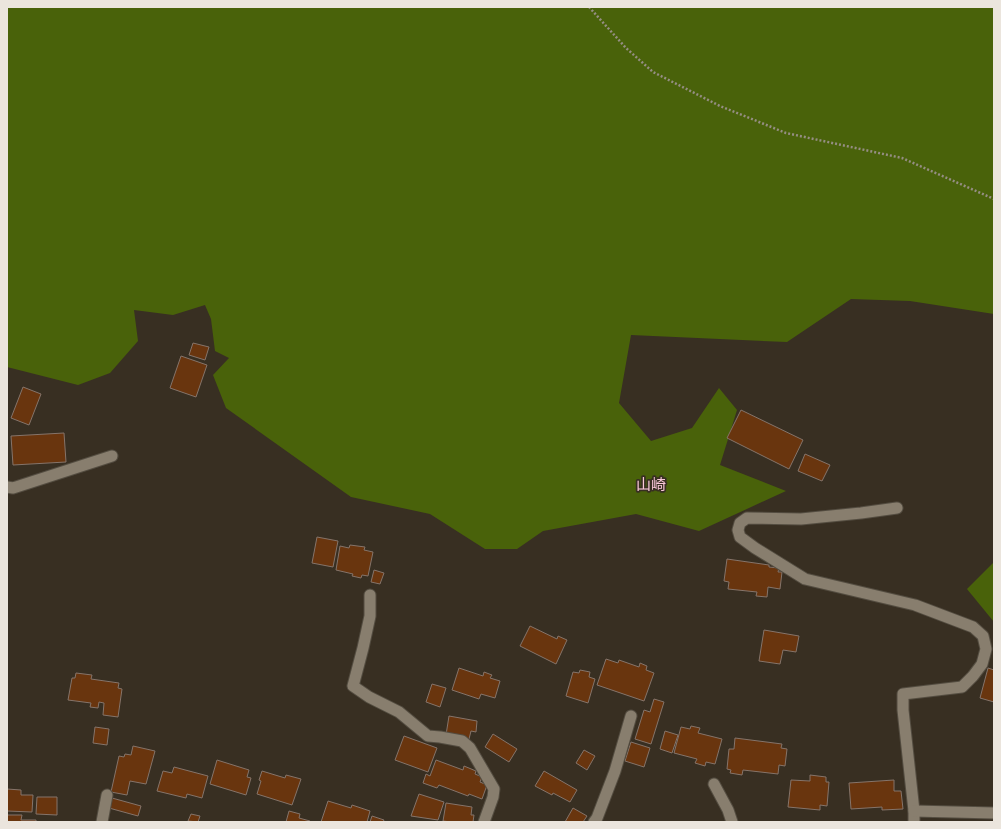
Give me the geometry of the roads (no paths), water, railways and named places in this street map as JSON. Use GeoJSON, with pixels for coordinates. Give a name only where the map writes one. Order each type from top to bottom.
{"type":"FeatureCollection","features":[{"type":"Feature","properties":{"kind":"lane"},"geometry":{"type":"LineString","coordinates":[[7,487],[13,488],[112,456]]}},
{"type":"Feature","properties":{"kind":"lane"},"geometry":{"type":"LineString","coordinates":[[897,508],[801,519],[747,518],[740,523],[738,530],[740,537],[755,548],[805,579],[915,605],[973,627],[983,636],[986,649],[982,664],[962,687],[903,694],[903,710],[914,816],[994,813]]}},
{"type":"Feature","properties":{"kind":"lane"},"geometry":{"type":"LineString","coordinates":[[370,595],[370,616],[354,686],[369,697],[399,712],[428,736],[462,741],[470,748],[494,789],[493,797],[484,822]]}},
{"type":"Feature","properties":{"kind":"lane"},"geometry":{"type":"LineString","coordinates":[[594,822],[597,818],[615,771],[631,716]]}},
{"type":"Feature","properties":{"kind":"lane"},"geometry":{"type":"LineString","coordinates":[[714,784],[728,810],[732,822]]}},
{"type":"Feature","properties":{"kind":"lane"},"geometry":{"type":"LineString","coordinates":[[102,822],[107,795]]}},
{"type":"Feature","properties":{"kind":"district","name":"山崎"},"geometry":{"type":"Point","coordinates":[651,484]}}]}
